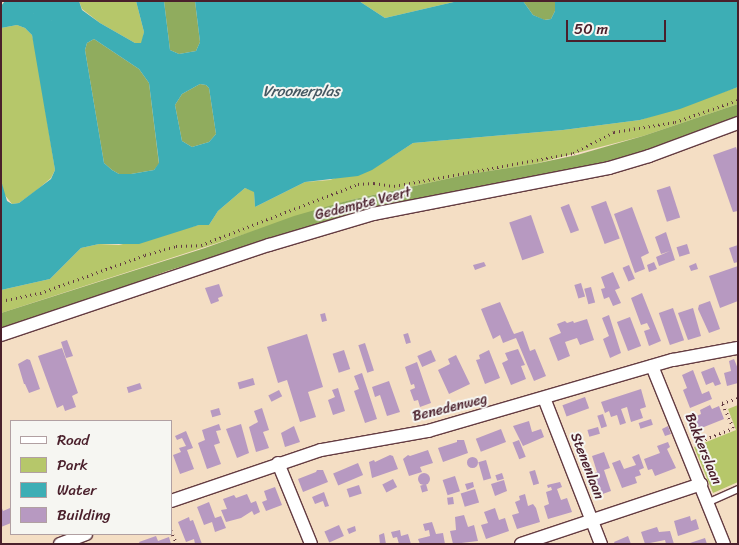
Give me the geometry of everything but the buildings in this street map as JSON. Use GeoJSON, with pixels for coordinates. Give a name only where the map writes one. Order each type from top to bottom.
{"type":"FeatureCollection","features":[{"type":"Feature","properties":{"kind":"street","name":"Gedempte Veert"},"geometry":{"type":"LineString","coordinates":[[1,335],[269,245],[373,214],[609,168],[649,156],[738,123]]}},
{"type":"Feature","properties":{"kind":"street","name":"Benedenweg"},"geometry":{"type":"LineString","coordinates":[[172,501],[278,463],[321,450],[428,431],[673,360],[738,348]]}},
{"type":"Feature","properties":{"kind":"street","name":"Bakkerslaan"},"geometry":{"type":"LineString","coordinates":[[652,366],[709,502],[724,544]]}},
{"type":"Feature","properties":{"kind":"street","name":"Stenenlaan"},"geometry":{"type":"LineString","coordinates":[[544,398],[601,544]]}},
{"type":"Feature","properties":{"kind":"street"},"geometry":{"type":"LineString","coordinates":[[278,463],[311,544]]}},
{"type":"Feature","properties":{"kind":"street"},"geometry":{"type":"LineString","coordinates":[[522,544],[701,484]]}},
{"type":"Feature","properties":{"kind":"street"},"geometry":{"type":"LineString","coordinates":[[60,544],[83,535]]}},
{"type":"Feature","properties":{"kind":"lane"},"geometry":{"type":"LineString","coordinates":[[709,502],[738,489]]}},
{"type":"Feature","properties":{"kind":"path"},"geometry":{"type":"LineString","coordinates":[[1,301],[40,293],[168,248],[201,245],[358,184],[374,183],[394,186],[572,153],[614,132],[675,122],[738,100]]}},
{"type":"Feature","properties":{"kind":"path"},"geometry":{"type":"LineString","coordinates":[[686,447],[733,428],[722,402],[738,398]]}},
{"type":"Feature","properties":{"kind":"path"},"geometry":{"type":"LineString","coordinates":[[172,532],[177,544]]}},
{"type":"Feature","properties":{"kind":"green space"},"geometry":{"type":"Polygon","coordinates":[[[79,1],[136,1],[144,32],[142,43],[135,43],[100,23],[82,9],[79,1]]]}},
{"type":"Feature","properties":{"kind":"green space"},"geometry":{"type":"Polygon","coordinates":[[[164,1],[195,1],[200,42],[196,51],[179,54],[170,50],[164,1]]]}},
{"type":"Feature","properties":{"kind":"green space"},"geometry":{"type":"Polygon","coordinates":[[[359,1],[458,1],[385,18],[359,1]]]}},
{"type":"Feature","properties":{"kind":"green space"},"geometry":{"type":"Polygon","coordinates":[[[523,1],[555,1],[555,11],[551,19],[544,20],[533,15],[523,1]]]}},
{"type":"Feature","properties":{"kind":"green space"},"geometry":{"type":"Polygon","coordinates":[[[17,25],[25,28],[32,35],[55,170],[51,178],[37,190],[19,203],[12,204],[4,194],[1,180],[1,28],[17,25]]]}},
{"type":"Feature","properties":{"kind":"green space"},"geometry":{"type":"Polygon","coordinates":[[[94,39],[139,69],[149,83],[159,164],[154,170],[119,174],[104,163],[85,50],[87,43],[94,39]]]}},
{"type":"Feature","properties":{"kind":"green space"},"geometry":{"type":"Polygon","coordinates":[[[200,84],[206,85],[209,88],[216,134],[209,142],[192,147],[182,141],[175,105],[182,94],[200,84]]]}},
{"type":"Feature","properties":{"kind":"green space"},"geometry":{"type":"Polygon","coordinates":[[[738,87],[738,104],[643,136],[534,164],[469,174],[350,200],[1,313],[1,290],[50,279],[81,248],[99,244],[119,245],[199,225],[209,225],[218,211],[245,188],[254,191],[255,207],[305,182],[330,180],[393,156],[413,143],[563,130],[640,120],[738,87]]]}},
{"type":"Feature","properties":{"kind":"green space"},"geometry":{"type":"Polygon","coordinates":[[[738,104],[738,119],[720,123],[644,153],[606,164],[269,240],[167,271],[71,307],[1,329],[1,313],[205,248],[294,216],[350,200],[469,174],[577,155],[643,136],[738,104]]]}},
{"type":"Feature","properties":{"kind":"green space"},"geometry":{"type":"Polygon","coordinates":[[[738,405],[738,482],[713,493],[694,447],[736,430],[728,409],[738,405]]]}},
{"type":"Feature","properties":{"kind":"water","name":"Vroonerplas"},"geometry":{"type":"Polygon","coordinates":[[[5,1],[79,1],[82,10],[100,23],[135,43],[141,43],[144,32],[136,1],[164,1],[170,50],[179,54],[196,51],[200,42],[195,1],[359,1],[385,18],[458,1],[523,1],[533,15],[545,20],[551,19],[555,11],[555,1],[738,1],[738,87],[680,109],[640,120],[563,130],[413,143],[372,170],[358,176],[305,182],[255,207],[254,192],[245,188],[218,211],[209,225],[199,225],[139,244],[99,244],[81,248],[50,279],[1,290],[1,180],[7,201],[12,204],[19,203],[51,179],[55,170],[32,35],[25,28],[17,25],[1,28],[1,6],[5,1]],[[94,39],[87,43],[85,50],[104,163],[119,174],[154,170],[159,163],[149,83],[139,69],[94,39]],[[200,84],[182,94],[175,105],[182,141],[192,147],[209,142],[216,134],[209,88],[206,85],[200,84]]]}}]}
